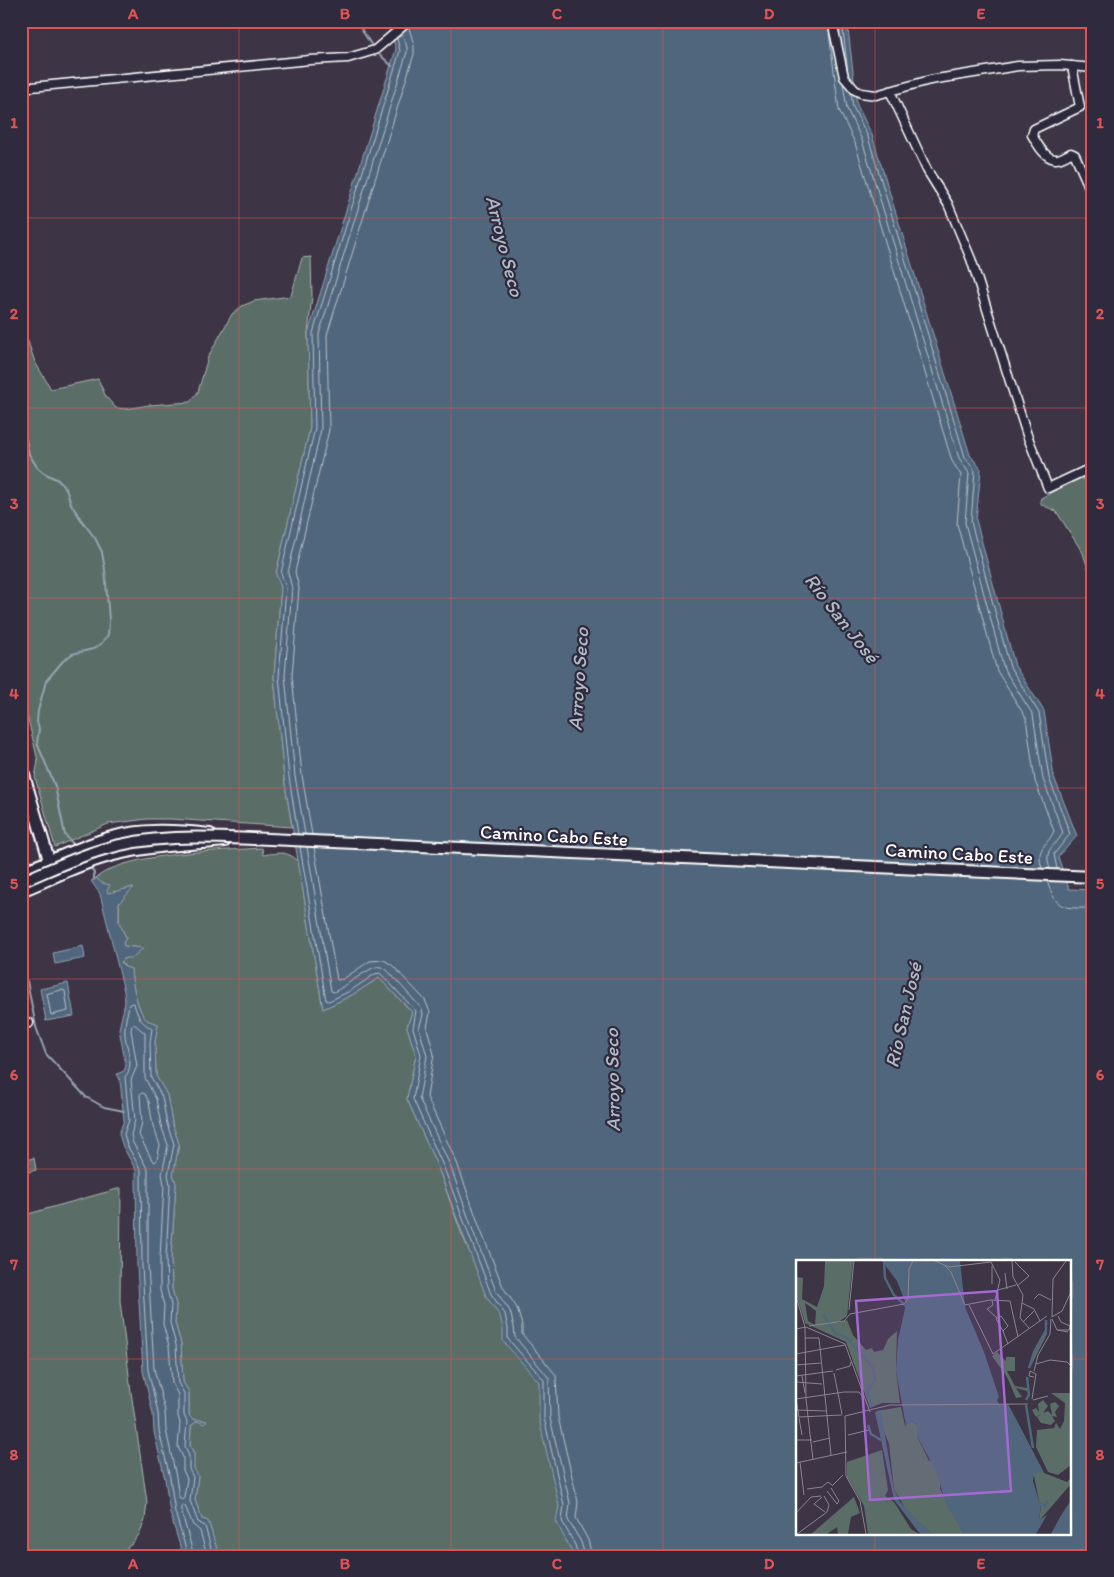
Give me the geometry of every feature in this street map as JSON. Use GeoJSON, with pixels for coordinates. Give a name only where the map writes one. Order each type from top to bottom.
{"type":"FeatureCollection","features":[{"type":"Feature","properties":{"kind":"main road"},"geometry":{"type":"LineString","coordinates":[[21,765],[48,861],[55,877]]}},
{"type":"Feature","properties":{"kind":"main road"},"geometry":{"type":"LineString","coordinates":[[24,880],[48,861],[65,854],[108,838],[151,830],[185,831],[256,838]]}},
{"type":"Feature","properties":{"kind":"main road","name":"Camino Cabo Este"},"geometry":{"type":"LineString","coordinates":[[24,880],[101,850],[130,843],[179,838],[256,838],[1093,876]]}},
{"type":"Feature","properties":{"kind":"main road"},"geometry":{"type":"LineString","coordinates":[[24,880],[55,877],[102,858],[138,850],[256,838]]}},
{"type":"Feature","properties":{"kind":"main road"},"geometry":{"type":"LineString","coordinates":[[21,850],[24,880]]}},
{"type":"Feature","properties":{"kind":"street"},"geometry":{"type":"LineString","coordinates":[[21,88],[348,58],[374,50],[409,21]]}},
{"type":"Feature","properties":{"kind":"street"},"geometry":{"type":"LineString","coordinates":[[832,21],[844,77],[855,90],[862,94],[876,95],[930,80],[1018,66],[1093,67]]}},
{"type":"Feature","properties":{"kind":"street"},"geometry":{"type":"LineString","coordinates":[[1072,66],[1080,107],[1034,129],[1032,135],[1043,152],[1054,159],[1071,153],[1075,155],[1093,196]]}},
{"type":"Feature","properties":{"kind":"street"},"geometry":{"type":"LineString","coordinates":[[890,91],[927,170],[948,204],[971,258],[1027,435],[1048,488],[1093,467]]}},
{"type":"Feature","properties":{"kind":"green space"},"geometry":{"type":"Polygon","coordinates":[[[311,257],[312,296],[308,333],[310,428],[276,574],[281,587],[274,676],[284,778],[292,827],[147,819],[108,824],[55,847],[35,777],[38,761],[26,711],[21,706],[21,329],[26,336],[35,362],[51,389],[98,379],[106,397],[116,408],[126,409],[190,402],[198,392],[208,357],[232,314],[242,306],[254,301],[291,296],[302,258],[311,257]]]}},
{"type":"Feature","properties":{"kind":"green space"},"geometry":{"type":"Polygon","coordinates":[[[1080,478],[1084,479],[1093,496],[1093,572],[1088,569],[1083,553],[1056,511],[1042,505],[1040,501],[1041,498],[1080,478]]]}},
{"type":"Feature","properties":{"kind":"green space"},"geometry":{"type":"Polygon","coordinates":[[[262,848],[263,855],[286,854],[298,861],[323,1009],[352,995],[379,978],[412,1012],[407,1027],[416,1055],[407,1099],[439,1170],[462,1235],[475,1263],[796,1279],[796,1281],[571,1547],[574,1556],[219,1556],[208,1521],[202,1519],[195,1500],[198,1476],[193,1468],[194,1454],[190,1446],[191,1426],[197,1421],[206,1421],[191,1419],[189,1415],[189,1392],[183,1382],[181,1344],[175,1323],[176,1305],[172,1289],[171,1258],[176,1183],[173,1175],[179,1144],[172,1123],[167,1095],[156,1076],[155,1042],[158,1024],[148,1021],[141,1011],[132,980],[131,969],[125,967],[121,962],[142,948],[124,946],[123,943],[126,938],[119,922],[119,903],[133,887],[108,894],[96,878],[110,869],[129,863],[175,854],[262,848]]]}},
{"type":"Feature","properties":{"kind":"green space"},"geometry":{"type":"Polygon","coordinates":[[[34,1158],[36,1170],[21,1174],[21,1161],[34,1158]]]}},
{"type":"Feature","properties":{"kind":"green space"},"geometry":{"type":"Polygon","coordinates":[[[121,1188],[120,1301],[147,1502],[145,1520],[140,1533],[132,1544],[124,1550],[129,1556],[21,1556],[21,1216],[121,1188]]]}},
{"type":"Feature","properties":{"kind":"water","name":"Río San José"},"geometry":{"type":"Polygon","coordinates":[[[387,21],[847,21],[857,105],[872,135],[970,455],[981,469],[976,520],[1015,666],[1044,711],[1054,777],[1077,836],[1058,857],[1069,889],[1093,890],[1093,1556],[574,1556],[556,1521],[559,1506],[539,1419],[539,1382],[503,1341],[500,1316],[486,1296],[439,1170],[407,1099],[416,1055],[407,1027],[412,1012],[379,978],[352,995],[323,1009],[284,778],[274,676],[281,587],[276,574],[310,428],[308,333],[396,49],[387,21]]]}},
{"type":"Feature","properties":{"kind":"water"},"geometry":{"type":"Polygon","coordinates":[[[96,878],[102,883],[110,885],[108,893],[134,887],[119,903],[119,922],[126,938],[123,943],[124,946],[143,948],[132,958],[125,958],[121,962],[125,967],[131,969],[132,980],[141,1011],[148,1021],[158,1024],[155,1042],[156,1076],[167,1095],[172,1123],[179,1144],[173,1175],[176,1183],[171,1258],[172,1289],[176,1305],[175,1323],[181,1344],[183,1382],[189,1392],[189,1415],[192,1419],[207,1421],[204,1424],[197,1421],[191,1426],[190,1446],[194,1454],[194,1468],[198,1476],[195,1500],[202,1519],[208,1521],[219,1556],[183,1556],[170,1513],[165,1479],[154,1432],[153,1414],[143,1371],[137,1266],[136,1170],[123,1147],[119,1134],[124,1120],[120,1080],[117,1074],[124,1071],[126,1066],[119,1029],[125,1002],[124,991],[100,894],[91,881],[96,878]]]}},
{"type":"Feature","properties":{"kind":"water"},"geometry":{"type":"Polygon","coordinates":[[[83,946],[85,958],[55,964],[53,953],[83,946]]]}},
{"type":"Feature","properties":{"kind":"water"},"geometry":{"type":"Polygon","coordinates":[[[68,983],[74,1016],[46,1021],[40,989],[68,983]]]}},
{"type":"Feature","properties":{"kind":"waterway","name":"Arroyo Seco"},"geometry":{"type":"LineString","coordinates":[[356,21],[374,49]]}},
{"type":"Feature","properties":{"kind":"waterway","name":"Arroyo Seco"},"geometry":{"type":"LineString","coordinates":[[377,52],[392,66]]}},
{"type":"Feature","properties":{"kind":"waterway"},"geometry":{"type":"LineString","coordinates":[[21,429],[26,439],[29,454],[37,467],[58,480],[66,489],[71,504],[95,538],[102,552],[105,570],[109,620],[108,635],[101,644],[93,649],[72,654],[63,661],[46,681],[38,711],[37,721],[39,729],[37,743],[55,786],[65,835],[75,846]]}},
{"type":"Feature","properties":{"kind":"waterway"},"geometry":{"type":"LineString","coordinates":[[90,866],[94,873],[94,880]]}},
{"type":"Feature","properties":{"kind":"waterway"},"geometry":{"type":"LineString","coordinates":[[27,981],[36,1027],[46,1054],[86,1097],[104,1107],[124,1111]]}}]}
